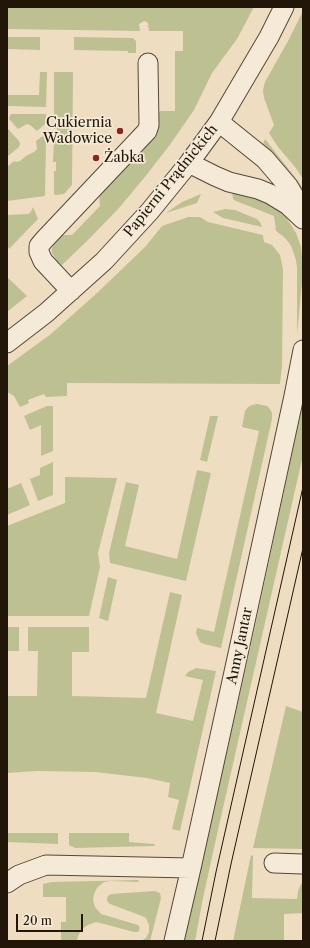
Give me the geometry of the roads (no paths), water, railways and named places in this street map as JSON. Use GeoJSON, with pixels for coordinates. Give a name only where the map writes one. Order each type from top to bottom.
{"type":"FeatureCollection","features":[{"type":"Feature","properties":{"kind":"street","name":"Papierni Prądnickich"},"geometry":{"type":"LineString","coordinates":[[7,343],[46,313],[104,261],[150,211],[189,163],[219,122],[269,37],[284,7]]}},
{"type":"Feature","properties":{"kind":"street"},"geometry":{"type":"LineString","coordinates":[[71,291],[43,261],[39,252],[40,246],[44,240],[146,134],[149,125],[148,63]]}},
{"type":"Feature","properties":{"kind":"street"},"geometry":{"type":"LineString","coordinates":[[219,122],[265,159],[288,186],[303,214]]}},
{"type":"Feature","properties":{"kind":"street"},"geometry":{"type":"LineString","coordinates":[[189,163],[229,182],[258,189],[270,194],[283,201],[303,219]]}},
{"type":"Feature","properties":{"kind":"street","name":"Anny Jantar"},"geometry":{"type":"LineString","coordinates":[[174,941],[291,411],[303,350]]}},
{"type":"Feature","properties":{"kind":"street"},"geometry":{"type":"LineString","coordinates":[[274,863],[303,864]]}},
{"type":"Feature","properties":{"kind":"street"},"geometry":{"type":"LineString","coordinates":[[7,883],[19,875],[46,865],[191,868]]}},
{"type":"Feature","properties":{"kind":"tram line"},"geometry":{"type":"LineString","coordinates":[[202,941],[216,872],[303,487]]}},
{"type":"Feature","properties":{"kind":"tram line"},"geometry":{"type":"LineString","coordinates":[[215,941],[231,864],[303,548]]}},
{"type":"Feature","properties":{"kind":"place","name":"Cukiernia Wadowice"},"geometry":{"type":"Point","coordinates":[120,131]}},
{"type":"Feature","properties":{"kind":"place","name":"Żabka"},"geometry":{"type":"Point","coordinates":[96,158]}}]}
